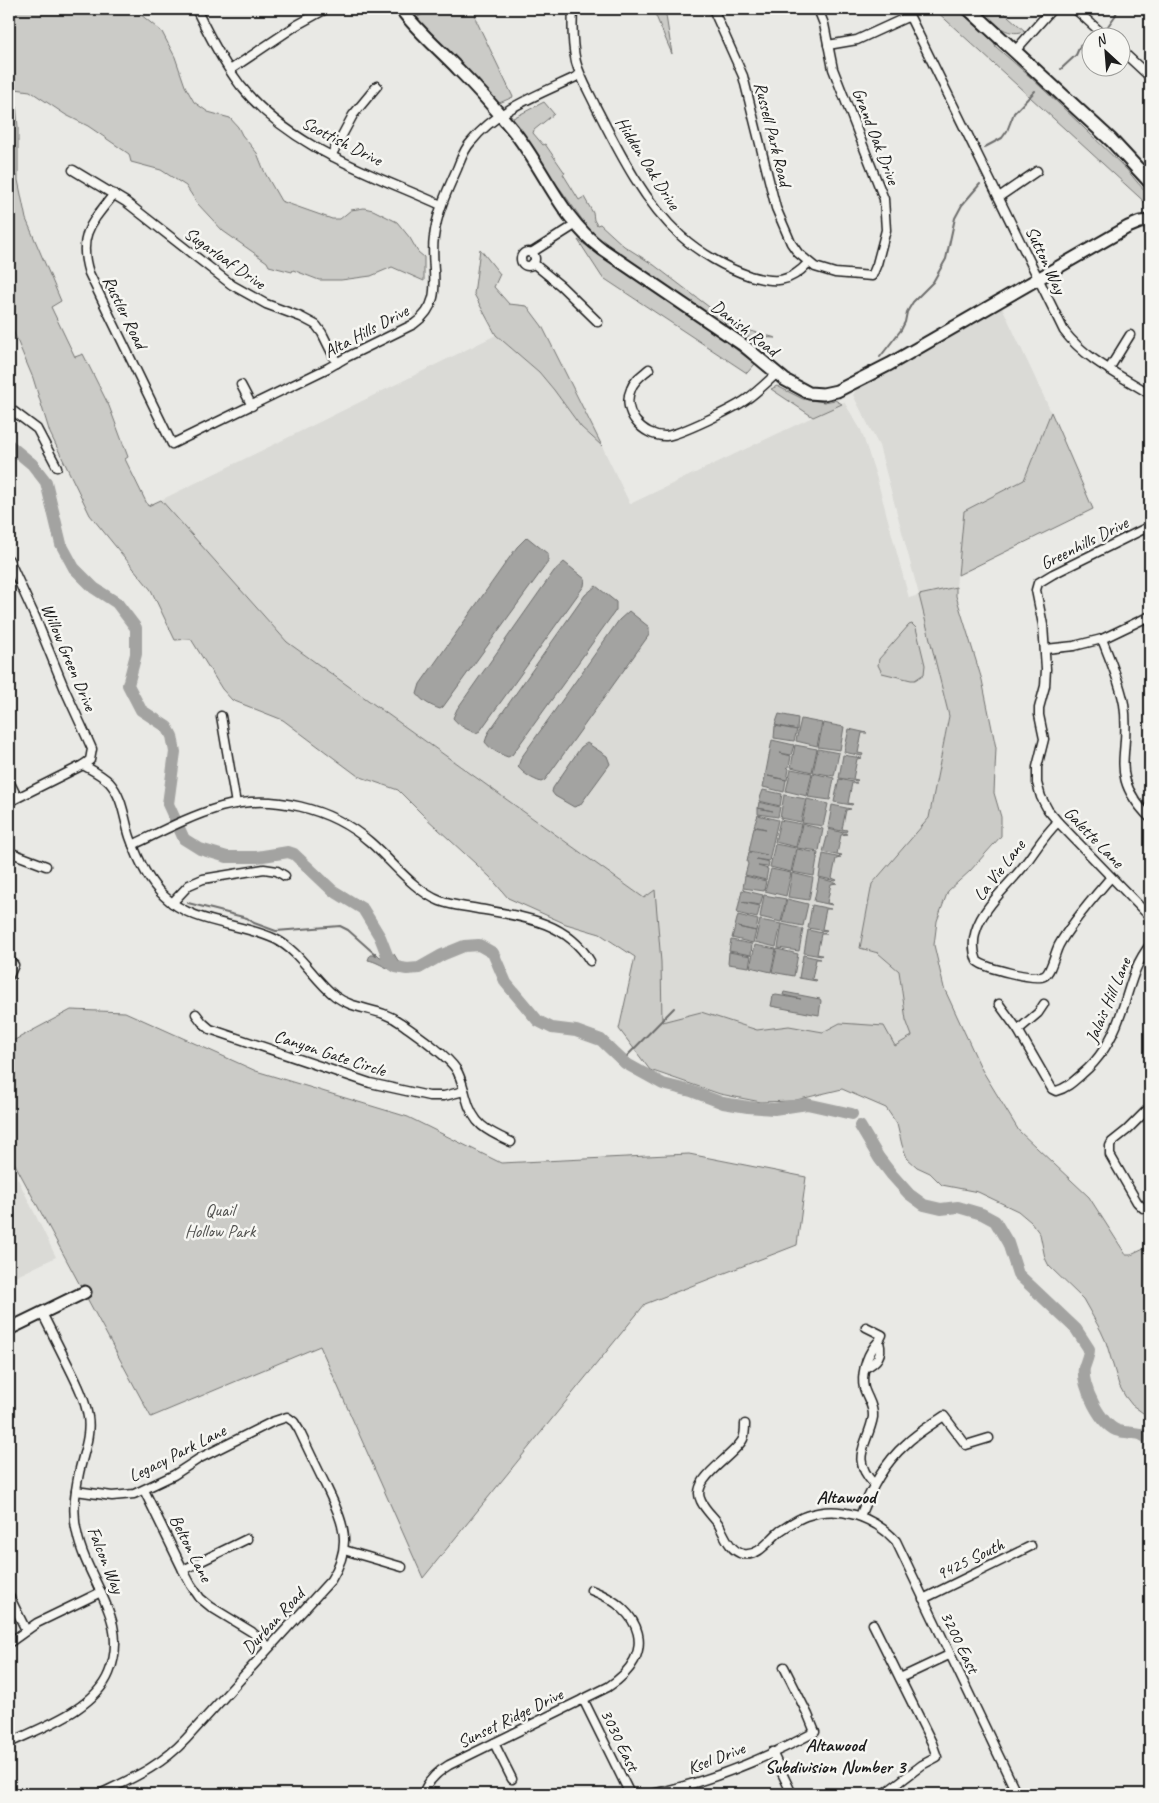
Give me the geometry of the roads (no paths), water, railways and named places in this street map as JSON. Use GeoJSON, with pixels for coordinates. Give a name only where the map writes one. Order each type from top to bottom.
{"type":"FeatureCollection","features":[{"type":"Feature","properties":{"kind":"main road"},"geometry":{"type":"LineString","coordinates":[[969,9],[1110,140],[1150,182]]}},
{"type":"Feature","properties":{"kind":"main road"},"geometry":{"type":"LineString","coordinates":[[1110,140],[1150,172]]}},
{"type":"Feature","properties":{"kind":"street","name":"Scottish Drive"},"geometry":{"type":"LineString","coordinates":[[196,9],[230,70],[241,85],[270,116],[305,142],[331,156],[441,205]]}},
{"type":"Feature","properties":{"kind":"street"},"geometry":{"type":"LineString","coordinates":[[230,70],[297,25],[326,9]]}},
{"type":"Feature","properties":{"kind":"street","name":"Danish Road"},"geometry":{"type":"LineString","coordinates":[[401,9],[426,39],[460,70],[501,116],[522,142],[582,233],[602,249],[743,345],[776,374],[809,392],[823,394],[837,391],[890,364],[1132,225],[1150,221]]}},
{"type":"Feature","properties":{"kind":"street","name":"Hidden Oak Drive"},"geometry":{"type":"LineString","coordinates":[[573,9],[573,46],[580,75],[614,142],[649,199],[664,218],[682,237],[710,257],[741,273],[764,280],[777,281],[787,279],[796,274],[808,263]]}},
{"type":"Feature","properties":{"kind":"street","name":"Russell Park Road"},"geometry":{"type":"LineString","coordinates":[[713,9],[743,76],[780,219],[791,242],[808,263]]}},
{"type":"Feature","properties":{"kind":"street","name":"Grand Oak Drive"},"geometry":{"type":"LineString","coordinates":[[808,263],[834,273],[872,276],[886,230],[884,199],[833,70],[824,24],[818,9]]}},
{"type":"Feature","properties":{"kind":"street"},"geometry":{"type":"LineString","coordinates":[[1014,50],[1052,9]]}},
{"type":"Feature","properties":{"kind":"street"},"geometry":{"type":"LineString","coordinates":[[1075,9],[1095,28]]}},
{"type":"Feature","properties":{"kind":"street","name":"Sutton Way"},"geometry":{"type":"LineString","coordinates":[[828,45],[857,40],[910,17],[958,103],[1038,280],[1068,337],[1086,354],[1150,394]]}},
{"type":"Feature","properties":{"kind":"street"},"geometry":{"type":"LineString","coordinates":[[1132,60],[1150,77]]}},
{"type":"Feature","properties":{"kind":"street"},"geometry":{"type":"LineString","coordinates":[[501,116],[507,110],[580,75]]}},
{"type":"Feature","properties":{"kind":"street"},"geometry":{"type":"LineString","coordinates":[[331,156],[353,115],[377,86]]}},
{"type":"Feature","properties":{"kind":"street","name":"Alta Hills Drive"},"geometry":{"type":"LineString","coordinates":[[172,444],[252,406],[423,318],[430,310],[433,301],[434,237],[441,205],[466,149],[478,135],[501,116]]}},
{"type":"Feature","properties":{"kind":"street","name":"Sugarloaf Drive"},"geometry":{"type":"LineString","coordinates":[[73,170],[114,194],[232,285],[266,304],[301,317],[316,325],[337,363]]}},
{"type":"Feature","properties":{"kind":"street"},"geometry":{"type":"LineString","coordinates":[[999,197],[1037,171]]}},
{"type":"Feature","properties":{"kind":"street","name":"Rustler Road"},"geometry":{"type":"LineString","coordinates":[[114,194],[86,233],[84,259],[172,444]]}},
{"type":"Feature","properties":{"kind":"street"},"geometry":{"type":"LineString","coordinates":[[533,264],[525,266],[521,260],[522,256],[525,253],[531,253],[575,225]]}},
{"type":"Feature","properties":{"kind":"street"},"geometry":{"type":"LineString","coordinates":[[531,253],[534,259],[533,264]]}},
{"type":"Feature","properties":{"kind":"street"},"geometry":{"type":"LineString","coordinates":[[533,264],[561,286],[598,322]]}},
{"type":"Feature","properties":{"kind":"street"},"geometry":{"type":"LineString","coordinates":[[1109,369],[1130,335]]}},
{"type":"Feature","properties":{"kind":"street"},"geometry":{"type":"LineString","coordinates":[[649,369],[632,386],[628,395],[628,405],[636,422],[643,429],[652,434],[663,436],[680,433],[745,401],[776,374]]}},
{"type":"Feature","properties":{"kind":"street"},"geometry":{"type":"LineString","coordinates":[[241,385],[252,406]]}},
{"type":"Feature","properties":{"kind":"street"},"geometry":{"type":"LineString","coordinates":[[9,408],[37,428],[57,467]]}},
{"type":"Feature","properties":{"kind":"street","name":"Greenhills Drive"},"geometry":{"type":"LineString","coordinates":[[1037,767],[1044,739],[1039,715],[1045,686],[1046,649],[1036,590],[1038,583],[1150,526]]}},
{"type":"Feature","properties":{"kind":"street","name":"Willow Green Drive"},"geometry":{"type":"LineString","coordinates":[[9,560],[92,749],[90,760],[83,765]]}},
{"type":"Feature","properties":{"kind":"street"},"geometry":{"type":"LineString","coordinates":[[1046,649],[1074,646],[1102,639],[1150,616]]}},
{"type":"Feature","properties":{"kind":"street"},"geometry":{"type":"LineString","coordinates":[[1102,639],[1122,693],[1124,705],[1123,760],[1125,782],[1133,799],[1150,818]]}},
{"type":"Feature","properties":{"kind":"street"},"geometry":{"type":"LineString","coordinates":[[221,716],[236,804]]}},
{"type":"Feature","properties":{"kind":"street"},"geometry":{"type":"LineString","coordinates":[[9,802],[83,765],[109,782],[116,792],[124,811],[133,845],[154,884],[172,903],[198,917],[262,934],[281,943],[336,997],[355,1006],[392,1016],[445,1057],[457,1070],[468,1106],[476,1121],[484,1129],[511,1142]]}},
{"type":"Feature","properties":{"kind":"street","name":"Galette Lane"},"geometry":{"type":"LineString","coordinates":[[1037,767],[1037,783],[1041,797],[1048,810],[1150,917]]}},
{"type":"Feature","properties":{"kind":"street"},"geometry":{"type":"LineString","coordinates":[[9,781],[17,797]]}},
{"type":"Feature","properties":{"kind":"street"},"geometry":{"type":"LineString","coordinates":[[133,845],[188,819],[222,807],[257,802],[290,804],[326,815],[360,834],[430,896],[453,904],[530,918],[547,925],[574,941],[590,961]]}},
{"type":"Feature","properties":{"kind":"street","name":"La Vie Lane"},"geometry":{"type":"LineString","coordinates":[[1058,822],[1045,834],[1022,867],[987,908],[976,934],[974,948],[975,955],[981,964],[1033,978],[1045,976],[1064,938],[1111,877]]}},
{"type":"Feature","properties":{"kind":"street"},"geometry":{"type":"LineString","coordinates":[[9,852],[46,866]]}},
{"type":"Feature","properties":{"kind":"street"},"geometry":{"type":"LineString","coordinates":[[172,903],[189,886],[203,879],[264,869],[277,871],[285,876]]}},
{"type":"Feature","properties":{"kind":"street","name":"Jalais Hill Lane"},"geometry":{"type":"LineString","coordinates":[[999,1004],[1018,1030],[1052,1089],[1056,1091],[1071,1084],[1088,1070],[1102,1054],[1121,1015],[1129,983],[1136,967],[1150,945]]}},
{"type":"Feature","properties":{"kind":"street"},"geometry":{"type":"LineString","coordinates":[[9,976],[11,962]]}},
{"type":"Feature","properties":{"kind":"street"},"geometry":{"type":"LineString","coordinates":[[1018,1030],[1038,1014],[1044,1004]]}},
{"type":"Feature","properties":{"kind":"street","name":"Canyon Gate Circle"},"geometry":{"type":"LineString","coordinates":[[196,1014],[210,1029],[355,1078],[429,1096],[444,1096],[464,1092]]}},
{"type":"Feature","properties":{"kind":"street"},"geometry":{"type":"LineString","coordinates":[[1147,1208],[1137,1202],[1109,1150],[1112,1142],[1150,1107]]}},
{"type":"Feature","properties":{"kind":"street"},"geometry":{"type":"LineString","coordinates":[[9,1329],[85,1292]]}},
{"type":"Feature","properties":{"kind":"street","name":"Falcon Way"},"geometry":{"type":"LineString","coordinates":[[9,1743],[82,1706],[93,1697],[109,1675],[113,1662],[115,1636],[110,1611],[78,1540],[74,1519],[76,1491],[86,1445],[88,1418],[80,1390],[42,1313]]}},
{"type":"Feature","properties":{"kind":"street"},"geometry":{"type":"LineString","coordinates":[[866,1327],[882,1335],[871,1351],[865,1368],[863,1382],[873,1410],[861,1455],[864,1471],[874,1484]]}},
{"type":"Feature","properties":{"kind":"street"},"geometry":{"type":"LineString","coordinates":[[745,1424],[744,1438],[707,1476],[699,1489],[700,1501],[718,1523],[730,1546],[736,1551],[750,1554],[763,1548],[778,1533],[806,1516],[831,1512],[860,1516],[874,1484],[903,1445],[944,1416],[966,1445],[989,1438]]}},
{"type":"Feature","properties":{"kind":"street","name":"Legacy Park Lane"},"geometry":{"type":"LineString","coordinates":[[76,1491],[118,1496],[134,1494],[174,1475],[200,1458],[272,1422],[288,1417]]}},
{"type":"Feature","properties":{"kind":"street","name":"Durban Road"},"geometry":{"type":"LineString","coordinates":[[100,1794],[147,1771],[174,1752],[331,1580],[342,1561],[344,1531],[338,1512],[299,1430],[288,1417]]}},
{"type":"Feature","properties":{"kind":"street","name":"Belton Lane"},"geometry":{"type":"LineString","coordinates":[[144,1490],[183,1570],[200,1598],[211,1607],[252,1632],[269,1647]]}},
{"type":"Feature","properties":{"kind":"street","name":"3200 East"},"geometry":{"type":"LineString","coordinates":[[860,1516],[878,1525],[896,1541],[1017,1794]]}},
{"type":"Feature","properties":{"kind":"street"},"geometry":{"type":"LineString","coordinates":[[183,1570],[247,1539]]}},
{"type":"Feature","properties":{"kind":"street","name":"9425 South"},"geometry":{"type":"LineString","coordinates":[[923,1599],[1030,1546]]}},
{"type":"Feature","properties":{"kind":"street"},"geometry":{"type":"LineString","coordinates":[[344,1550],[402,1567]]}},
{"type":"Feature","properties":{"kind":"street","name":"Sunset Ridge Drive"},"geometry":{"type":"LineString","coordinates":[[423,1794],[429,1781],[438,1772],[619,1680],[631,1666],[639,1652],[637,1632],[632,1622],[616,1603],[606,1596],[590,1590]]}},
{"type":"Feature","properties":{"kind":"street"},"geometry":{"type":"LineString","coordinates":[[9,1643],[26,1630],[101,1592]]}},
{"type":"Feature","properties":{"kind":"street"},"geometry":{"type":"LineString","coordinates":[[9,1596],[26,1630]]}},
{"type":"Feature","properties":{"kind":"street"},"geometry":{"type":"LineString","coordinates":[[873,1624],[937,1757],[909,1774],[884,1794]]}},
{"type":"Feature","properties":{"kind":"street"},"geometry":{"type":"LineString","coordinates":[[900,1678],[949,1655]]}},
{"type":"Feature","properties":{"kind":"street","name":"Ksel Drive"},"geometry":{"type":"LineString","coordinates":[[652,1794],[678,1791],[707,1780],[815,1732],[784,1667]]}},
{"type":"Feature","properties":{"kind":"street","name":"3030 East"},"geometry":{"type":"LineString","coordinates":[[583,1698],[630,1794]]}},
{"type":"Feature","properties":{"kind":"street"},"geometry":{"type":"LineString","coordinates":[[494,1743],[512,1779]]}},
{"type":"Feature","properties":{"kind":"street"},"geometry":{"type":"LineString","coordinates":[[772,1752],[792,1794]]}},
{"type":"Feature","properties":{"kind":"waterway"},"geometry":{"type":"LineString","coordinates":[[1108,26],[1118,9]]}},
{"type":"Feature","properties":{"kind":"waterway"},"geometry":{"type":"LineString","coordinates":[[1061,69],[1076,55],[1082,45]]}},
{"type":"Feature","properties":{"kind":"waterway"},"geometry":{"type":"LineString","coordinates":[[985,147],[1002,138],[1014,113],[1035,91]]}},
{"type":"Feature","properties":{"kind":"waterway"},"geometry":{"type":"LineString","coordinates":[[880,357],[901,330],[907,312],[913,302],[933,282],[946,259],[955,218],[962,205],[980,184]]}},
{"type":"Feature","properties":{"kind":"waterway"},"geometry":{"type":"LineString","coordinates":[[9,445],[32,464],[46,482],[61,544],[74,568],[94,588],[117,603],[136,628],[136,654],[128,685],[141,710],[167,727],[172,736],[175,752],[168,804],[184,839],[200,849],[227,857],[257,857],[288,852],[294,854],[332,890],[363,909],[380,937],[387,955],[396,967],[407,969],[419,968],[442,955],[464,946],[479,945],[493,953],[506,983],[538,1021],[552,1028],[576,1031],[601,1040],[625,1063],[663,1084],[691,1091],[723,1103],[748,1107],[774,1109],[807,1104],[852,1114]]}},
{"type":"Feature","properties":{"kind":"waterway"},"geometry":{"type":"LineString","coordinates":[[188,903],[247,918],[254,923],[276,931],[340,926],[348,930],[376,955]]}},
{"type":"Feature","properties":{"kind":"waterway"},"geometry":{"type":"LineString","coordinates":[[622,1061],[674,1008]]}},
{"type":"Feature","properties":{"kind":"waterway"},"geometry":{"type":"LineString","coordinates":[[860,1126],[879,1158],[892,1175],[909,1194],[924,1205],[941,1209],[958,1207],[982,1214],[995,1221],[1008,1243],[1018,1274],[1076,1329],[1089,1349],[1084,1375],[1089,1394],[1099,1414],[1112,1428],[1140,1434],[1150,1442]]}},
{"type":"Feature","properties":{"kind":"district","name":"Altawood"},"geometry":{"type":"Point","coordinates":[846,1497]}},
{"type":"Feature","properties":{"kind":"district","name":"Altawood Subdivision Number 3"},"geometry":{"type":"Point","coordinates":[835,1756]}},
{"type":"Feature","properties":{"kind":"park label","name":"Quail Hollow Park"},"geometry":{"type":"Point","coordinates":[220,1220]}}]}
